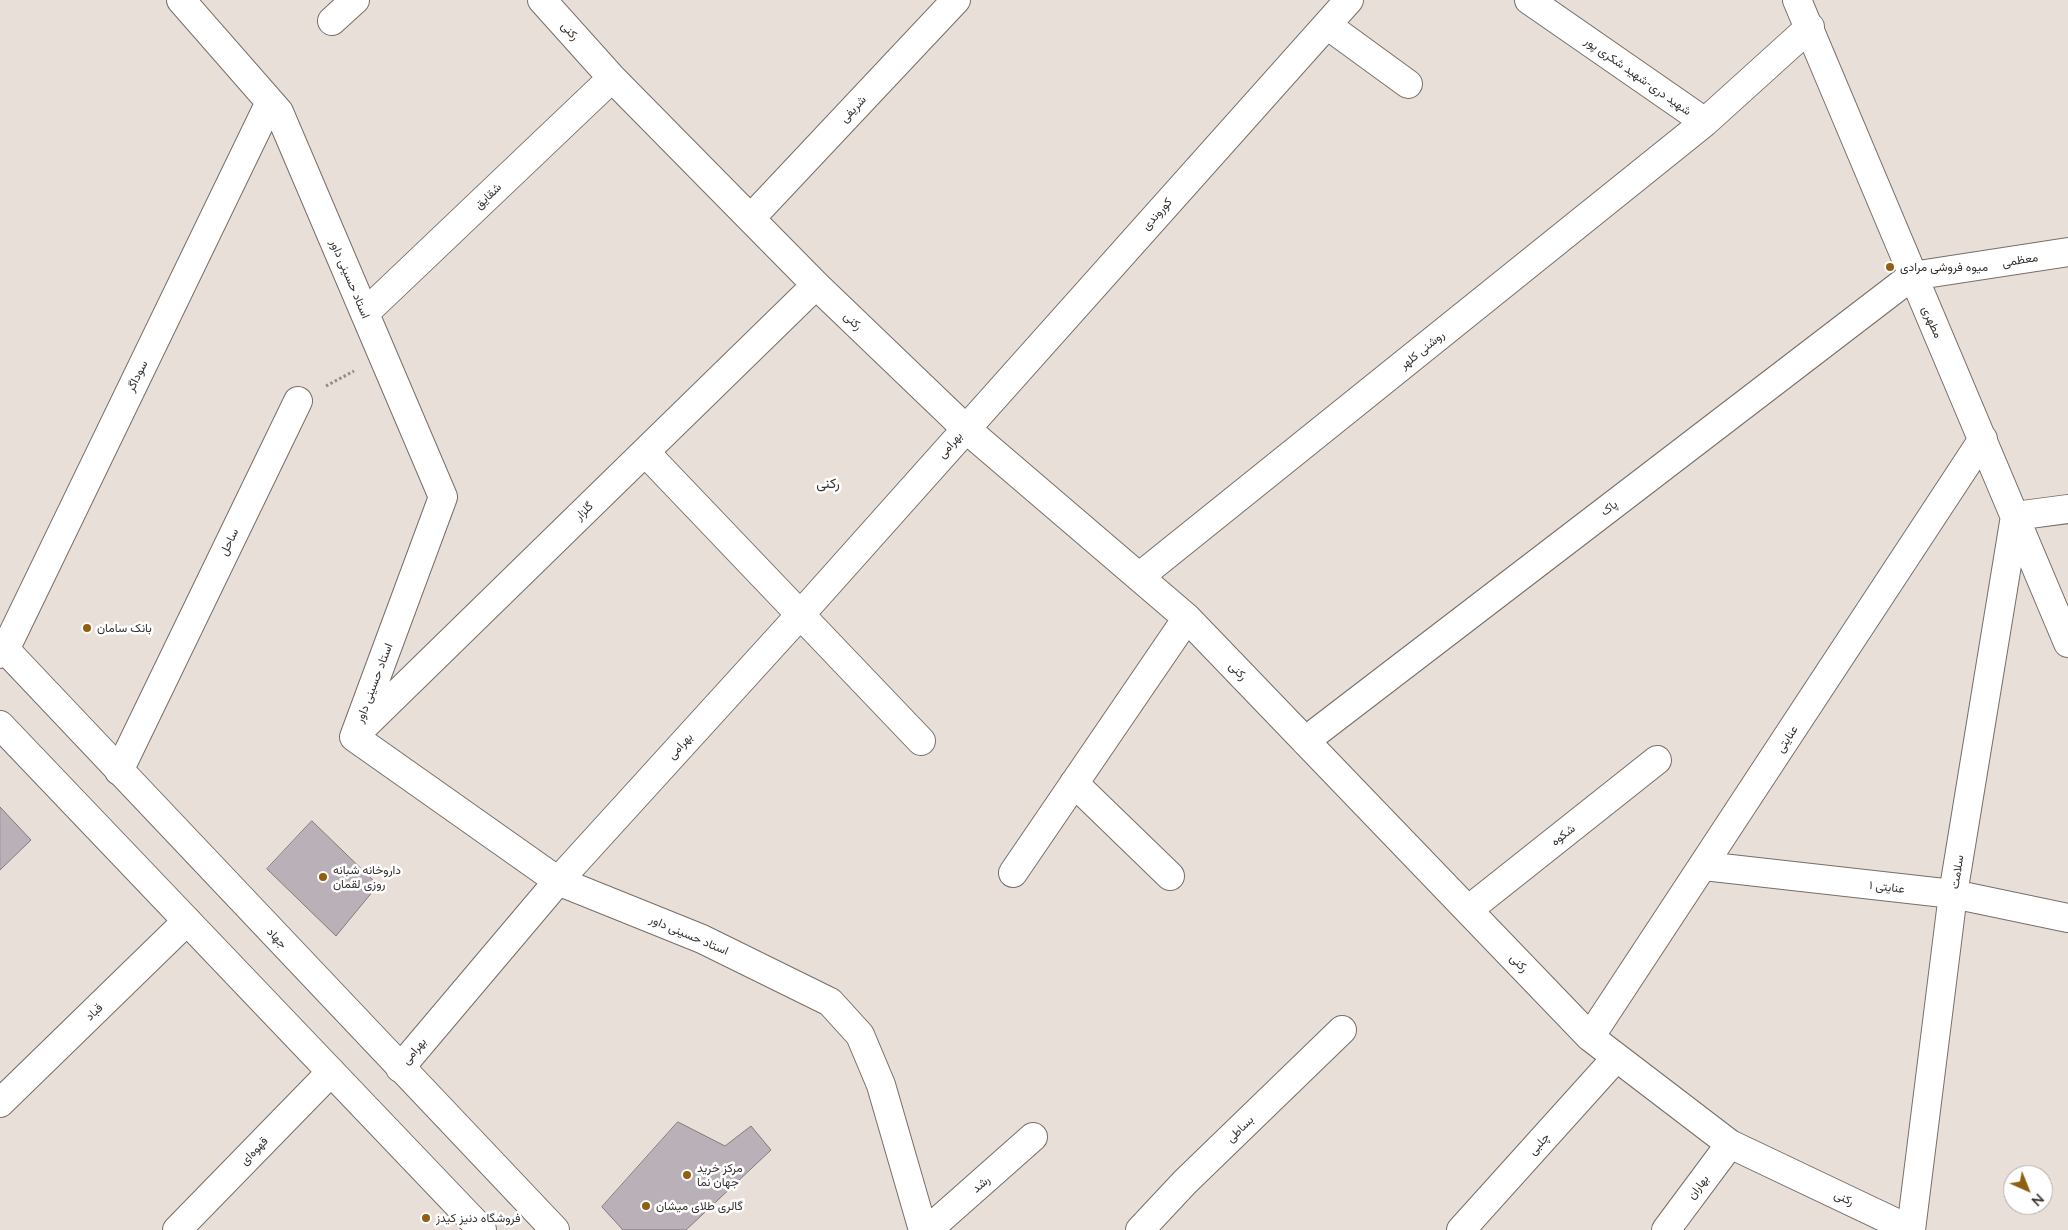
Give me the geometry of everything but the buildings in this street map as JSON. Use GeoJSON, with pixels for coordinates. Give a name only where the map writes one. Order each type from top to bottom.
{"type":"FeatureCollection","features":[{"type":"Feature","properties":{"kind":"street","name":"استاد حسینی داور"},"geometry":{"type":"LineString","coordinates":[[181,0],[279,112],[443,497],[354,737],[558,881],[702,939],[830,1002],[860,1035],[881,1085],[923,1230]]}},
{"type":"Feature","properties":{"kind":"street"},"geometry":{"type":"LineString","coordinates":[[332,21],[355,0]]}},
{"type":"Feature","properties":{"kind":"street","name":"رکنی"},"geometry":{"type":"LineString","coordinates":[[543,0],[612,78],[816,285],[965,428],[1187,618],[1590,1037],[1730,1144],[1911,1230]]}},
{"type":"Feature","properties":{"kind":"street","name":"شریفی"},"geometry":{"type":"LineString","coordinates":[[752,218],[956,0]]}},
{"type":"Feature","properties":{"kind":"street","name":"کوروندی"},"geometry":{"type":"LineString","coordinates":[[965,428],[1349,0]]}},
{"type":"Feature","properties":{"kind":"street","name":"شهید دری-شهید شکری پور"},"geometry":{"type":"LineString","coordinates":[[1529,0],[1705,122],[1810,27]]}},
{"type":"Feature","properties":{"kind":"street","name":"مطهری"},"geometry":{"type":"LineString","coordinates":[[1797,0],[2068,643]]}},
{"type":"Feature","properties":{"kind":"street"},"geometry":{"type":"LineString","coordinates":[[1327,25],[1408,84]]}},
{"type":"Feature","properties":{"kind":"street","name":"شقایق"},"geometry":{"type":"LineString","coordinates":[[365,313],[612,78]]}},
{"type":"Feature","properties":{"kind":"street","name":"سوداگر"},"geometry":{"type":"LineString","coordinates":[[2,650],[270,102]]}},
{"type":"Feature","properties":{"kind":"street","name":"روشنی کلهر"},"geometry":{"type":"LineString","coordinates":[[1139,577],[1705,122]]}},
{"type":"Feature","properties":{"kind":"street","name":"معظمی"},"geometry":{"type":"LineString","coordinates":[[1912,276],[2068,252]]}},
{"type":"Feature","properties":{"kind":"street","name":"پاک"},"geometry":{"type":"LineString","coordinates":[[1306,741],[1912,276]]}},
{"type":"Feature","properties":{"kind":"street","name":"گلزار"},"geometry":{"type":"LineString","coordinates":[[354,737],[816,285]]}},
{"type":"Feature","properties":{"kind":"street","name":"ساحل"},"geometry":{"type":"LineString","coordinates":[[119,771],[298,401]]}},
{"type":"Feature","properties":{"kind":"street","name":"بهرامی"},"geometry":{"type":"LineString","coordinates":[[400,1068],[558,881],[800,615],[965,428]]}},
{"type":"Feature","properties":{"kind":"street","name":"عنایتی"},"geometry":{"type":"LineString","coordinates":[[1590,1037],[1983,439]]}},
{"type":"Feature","properties":{"kind":"street"},"geometry":{"type":"LineString","coordinates":[[645,452],[921,742]]}},
{"type":"Feature","properties":{"kind":"street"},"geometry":{"type":"LineString","coordinates":[[2015,516],[2068,509]]}},
{"type":"Feature","properties":{"kind":"street","name":"سلامت"},"geometry":{"type":"LineString","coordinates":[[1911,1230],[1953,894],[2015,516]]}},
{"type":"Feature","properties":{"kind":"street"},"geometry":{"type":"LineString","coordinates":[[1013,873],[1187,618]]}},
{"type":"Feature","properties":{"kind":"street","name":"جهاد"},"geometry":{"type":"LineString","coordinates":[[2,650],[555,1230]]}},
{"type":"Feature","properties":{"kind":"street"},"geometry":{"type":"LineString","coordinates":[[0,725],[482,1230]]}},
{"type":"Feature","properties":{"kind":"street","name":"شکوه"},"geometry":{"type":"LineString","coordinates":[[1468,910],[1657,760]]}},
{"type":"Feature","properties":{"kind":"street"},"geometry":{"type":"LineString","coordinates":[[1074,783],[1170,876]]}},
{"type":"Feature","properties":{"kind":"street","name":"عنایتی ۱"},"geometry":{"type":"LineString","coordinates":[[1704,866],[1953,894],[2068,918]]}},
{"type":"Feature","properties":{"kind":"street","name":"قباد"},"geometry":{"type":"LineString","coordinates":[[0,1103],[187,921]]}},
{"type":"Feature","properties":{"kind":"street","name":"بساطی"},"geometry":{"type":"LineString","coordinates":[[1140,1230],[1185,1182],[1342,1030]]}},
{"type":"Feature","properties":{"kind":"street","name":"چلبی"},"geometry":{"type":"LineString","coordinates":[[1461,1230],[1616,1058]]}},
{"type":"Feature","properties":{"kind":"street","name":"قهوه‌ای"},"geometry":{"type":"LineString","coordinates":[[177,1230],[331,1072]]}},
{"type":"Feature","properties":{"kind":"street","name":"رشد"},"geometry":{"type":"LineString","coordinates":[[928,1230],[1033,1137]]}},
{"type":"Feature","properties":{"kind":"street","name":"بهاران"},"geometry":{"type":"LineString","coordinates":[[1666,1230],[1730,1144]]}},
{"type":"Feature","properties":{"kind":"path"},"geometry":{"type":"LineString","coordinates":[[298,401],[383,356]]}},
{"type":"Feature","properties":{"kind":"place","name":"میوه فروشی مرادی"},"geometry":{"type":"Point","coordinates":[1890,267]}},
{"type":"Feature","properties":{"kind":"place","name":"بانک سامان"},"geometry":{"type":"Point","coordinates":[87,628]}},
{"type":"Feature","properties":{"kind":"place","name":"داروخانه شبانه روزی لقمان"},"geometry":{"type":"Point","coordinates":[323,877]}},
{"type":"Feature","properties":{"kind":"place","name":"مرکز خرید جهان نما"},"geometry":{"type":"Point","coordinates":[687,1175]}},
{"type":"Feature","properties":{"kind":"place","name":"گالری طلای میشان"},"geometry":{"type":"Point","coordinates":[646,1206]}},
{"type":"Feature","properties":{"kind":"place","name":"فروشگاه دنیز کیدز"},"geometry":{"type":"Point","coordinates":[426,1218]}},
{"type":"Feature","properties":{"kind":"district","name":"رکنی"},"geometry":{"type":"Point","coordinates":[828,483]}}]}
